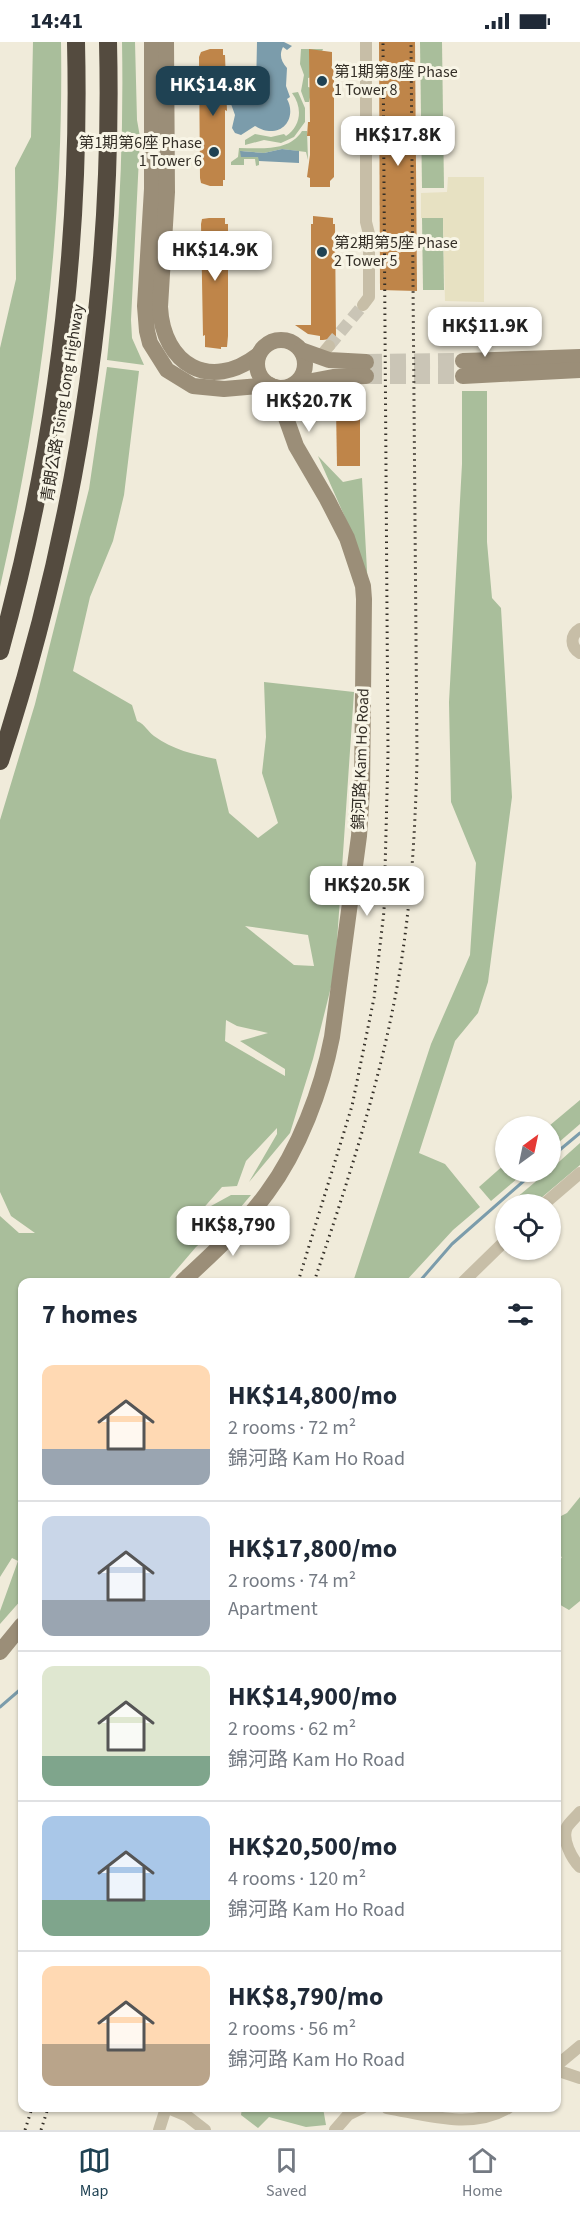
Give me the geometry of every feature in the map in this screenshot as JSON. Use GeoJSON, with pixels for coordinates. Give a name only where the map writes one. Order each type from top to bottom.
{"type":"FeatureCollection","features":[{"type":"Feature","properties":{"kind":"highway","name":"青朗公路 Tsing Long Highway"},"geometry":{"type":"LineString","coordinates":[[0,651],[37,498],[62,346],[73,229],[77,144],[76,42]]}},
{"type":"Feature","properties":{"kind":"highway","name":"青朗公路 Tsing Long Highway"},"geometry":{"type":"LineString","coordinates":[[0,761],[30,662],[61,540],[84,412],[105,225],[108,42]]}},
{"type":"Feature","properties":{"kind":"main road"},"geometry":{"type":"LineString","coordinates":[[152,42],[152,189],[145,306],[150,343],[167,370],[193,386],[218,389],[295,385],[366,369],[338,362],[324,352],[301,350],[288,341],[276,340],[264,346],[258,355],[245,364],[227,371],[204,372],[190,366],[176,354],[163,328],[160,307],[168,133],[166,42]]}},
{"type":"Feature","properties":{"kind":"main road"},"geometry":{"type":"LineString","coordinates":[[287,420],[295,385],[305,365],[301,350]]}},
{"type":"Feature","properties":{"kind":"main road"},"geometry":{"type":"LineString","coordinates":[[258,355],[259,374],[273,386]]}},
{"type":"Feature","properties":{"kind":"main road"},"geometry":{"type":"LineString","coordinates":[[463,369],[580,367]]}},
{"type":"Feature","properties":{"kind":"main road","name":"錦河路 Kam Ho Road"},"geometry":{"type":"LineString","coordinates":[[186,1278],[234,1232],[268,1192],[288,1158],[314,1102],[331,1045],[355,874],[362,790],[363,586],[347,538],[327,499],[301,458],[273,386]]}},
{"type":"Feature","properties":{"kind":"main road"},"geometry":{"type":"LineString","coordinates":[[0,1652],[18,1630]]}},
{"type":"Feature","properties":{"kind":"street"},"geometry":{"type":"LineString","coordinates":[[363,305],[369,297],[369,234],[366,222],[366,42]]}},
{"type":"Feature","properties":{"kind":"street"},"geometry":{"type":"LineString","coordinates":[[580,629],[573,635],[572,640],[573,646],[580,653]]}},
{"type":"Feature","properties":{"kind":"street"},"geometry":{"type":"LineString","coordinates":[[556,1194],[580,1173]]}},
{"type":"Feature","properties":{"kind":"street"},"geometry":{"type":"LineString","coordinates":[[467,1278],[495,1251]]}},
{"type":"Feature","properties":{"kind":"street"},"geometry":{"type":"LineString","coordinates":[[580,1812],[565,1833],[571,1858],[580,1867]]}},
{"type":"Feature","properties":{"kind":"street"},"geometry":{"type":"LineString","coordinates":[[561,2062],[580,2046]]}},
{"type":"Feature","properties":{"kind":"street"},"geometry":{"type":"LineString","coordinates":[[561,2072],[580,2078]]}},
{"type":"Feature","properties":{"kind":"street"},"geometry":{"type":"LineString","coordinates":[[159,2130],[166,2112]]}},
{"type":"Feature","properties":{"kind":"street"},"geometry":{"type":"LineString","coordinates":[[177,2112],[187,2116],[205,2130]]}},
{"type":"Feature","properties":{"kind":"street"},"geometry":{"type":"LineString","coordinates":[[334,2130],[354,2112]]}},
{"type":"Feature","properties":{"kind":"street"},"geometry":{"type":"LineString","coordinates":[[410,2112],[461,2121],[488,2118],[500,2112]]}},
{"type":"Feature","properties":{"kind":"street"},"geometry":{"type":"LineString","coordinates":[[488,2118],[493,2112]]}},
{"type":"Feature","properties":{"kind":"green space"},"geometry":{"type":"Polygon","coordinates":[[[33,42],[61,42],[61,111],[54,248],[38,384],[15,519],[0,587],[0,348],[16,279],[15,168],[31,137],[33,42]]]}},
{"type":"Feature","properties":{"kind":"green space"},"geometry":{"type":"Polygon","coordinates":[[[122,42],[135,42],[137,120],[140,137],[131,320],[132,338],[144,365],[107,360],[119,201],[122,42]]]}},
{"type":"Feature","properties":{"kind":"green space"},"geometry":{"type":"Polygon","coordinates":[[[420,42],[442,42],[444,188],[422,188],[420,42]]]}},
{"type":"Feature","properties":{"kind":"green space"},"geometry":{"type":"Polygon","coordinates":[[[301,49],[323,49],[312,77],[308,78],[308,87],[312,88],[309,102],[305,102],[301,91],[304,75],[300,64],[301,49]]]}},
{"type":"Feature","properties":{"kind":"green space"},"geometry":{"type":"Polygon","coordinates":[[[298,92],[305,108],[305,122],[294,137],[281,143],[264,140],[245,145],[245,140],[255,134],[271,137],[284,134],[286,136],[291,132],[299,116],[298,105],[292,93],[298,92]]]}},
{"type":"Feature","properties":{"kind":"green space"},"geometry":{"type":"Polygon","coordinates":[[[302,131],[307,131],[308,160],[306,152],[282,149],[264,153],[241,151],[259,157],[259,165],[256,166],[255,159],[244,159],[244,165],[231,165],[231,162],[238,157],[239,148],[282,146],[290,143],[302,131]]]}},
{"type":"Feature","properties":{"kind":"green space"},"geometry":{"type":"Polygon","coordinates":[[[422,218],[443,218],[444,290],[423,290],[422,218]]]}},
{"type":"Feature","properties":{"kind":"green space"},"geometry":{"type":"Polygon","coordinates":[[[107,367],[139,371],[124,495],[113,541],[90,597],[73,671],[132,705],[137,721],[161,741],[184,751],[216,759],[229,813],[258,838],[278,823],[262,773],[266,737],[264,682],[354,692],[335,971],[313,1059],[290,1133],[249,1182],[277,1134],[277,1128],[246,1161],[237,1186],[222,1187],[200,1212],[231,1195],[251,1195],[240,1208],[196,1247],[169,1278],[18,1278],[18,1561],[12,1558],[0,1577],[0,1216],[19,1233],[35,1233],[11,1216],[0,1192],[0,820],[35,704],[89,489],[107,367]],[[245,926],[294,965],[314,966],[308,935],[245,926]],[[226,1020],[225,1041],[285,1076],[285,1069],[240,1041],[268,1033],[237,1026],[226,1020]]]}},
{"type":"Feature","properties":{"kind":"green space"},"geometry":{"type":"Polygon","coordinates":[[[462,391],[487,391],[487,542],[492,598],[501,608],[512,797],[488,982],[478,1013],[455,1041],[419,1153],[445,1164],[480,1207],[453,1230],[409,1278],[354,1278],[431,1044],[470,955],[476,863],[451,802],[449,702],[462,464],[462,391]]]}},
{"type":"Feature","properties":{"kind":"green space"},"geometry":{"type":"Polygon","coordinates":[[[318,456],[343,482],[362,478],[368,589],[355,540],[318,456]]]}},
{"type":"Feature","properties":{"kind":"green space"},"geometry":{"type":"Polygon","coordinates":[[[580,1100],[580,1124],[561,1140],[561,1116],[580,1100]]]}},
{"type":"Feature","properties":{"kind":"green space"},"geometry":{"type":"Polygon","coordinates":[[[580,1143],[580,1165],[561,1181],[561,1160],[580,1143]]]}},
{"type":"Feature","properties":{"kind":"green space"},"geometry":{"type":"Polygon","coordinates":[[[495,1173],[495,1182],[513,1182],[499,1194],[495,1194],[491,1201],[479,1187],[495,1173]]]}},
{"type":"Feature","properties":{"kind":"green space"},"geometry":{"type":"Polygon","coordinates":[[[535,1182],[560,1182],[546,1194],[521,1194],[535,1182]]]}},
{"type":"Feature","properties":{"kind":"green space"},"geometry":{"type":"Polygon","coordinates":[[[580,1497],[580,1601],[569,1610],[561,1605],[561,1516],[567,1513],[580,1497]]]}},
{"type":"Feature","properties":{"kind":"green space"},"geometry":{"type":"Polygon","coordinates":[[[18,1561],[18,1604],[0,1624],[0,1611],[18,1561]]]}},
{"type":"Feature","properties":{"kind":"green space"},"geometry":{"type":"Polygon","coordinates":[[[241,2112],[324,2112],[326,2125],[306,2127],[269,2117],[258,2128],[241,2115],[241,2112]]]}},
{"type":"Feature","properties":{"kind":"shaded area"},"geometry":{"type":"Polygon","coordinates":[[[448,177],[484,177],[484,302],[445,301],[443,218],[421,218],[421,193],[447,192],[448,177]]]}},
{"type":"Feature","properties":{"kind":"water"},"geometry":{"type":"Polygon","coordinates":[[[257,42],[284,42],[292,46],[287,50],[283,47],[281,55],[287,68],[286,86],[290,97],[287,99],[290,116],[285,125],[276,130],[267,131],[255,126],[241,135],[235,133],[232,128],[235,115],[231,104],[236,98],[247,97],[256,89],[257,42]]]}},
{"type":"Feature","properties":{"kind":"water"},"geometry":{"type":"Polygon","coordinates":[[[282,149],[299,151],[299,163],[259,161],[258,157],[241,157],[240,151],[264,153],[282,149]]]}},
{"type":"Feature","properties":{"kind":"building"},"geometry":{"type":"Polygon","coordinates":[[[379,42],[415,42],[417,291],[380,290],[379,42]]]}},
{"type":"Feature","properties":{"kind":"building"},"geometry":{"type":"Polygon","coordinates":[[[223,49],[223,55],[225,55],[227,111],[225,110],[225,180],[223,180],[223,186],[201,183],[200,178],[199,57],[201,52],[223,49]]]}},
{"type":"Feature","properties":{"kind":"building"},"geometry":{"type":"Polygon","coordinates":[[[309,49],[332,52],[334,177],[330,181],[330,187],[310,187],[310,178],[307,177],[310,155],[310,136],[307,136],[308,122],[310,122],[309,49]]]}},
{"type":"Feature","properties":{"kind":"building"},"geometry":{"type":"Polygon","coordinates":[[[313,216],[333,218],[333,224],[335,224],[336,338],[323,340],[320,340],[320,336],[308,334],[295,325],[311,325],[311,224],[313,224],[313,216]]]}},
{"type":"Feature","properties":{"kind":"building"},"geometry":{"type":"Polygon","coordinates":[[[225,218],[225,224],[228,224],[228,336],[227,347],[221,347],[221,349],[205,347],[205,335],[203,336],[201,224],[202,219],[225,218]]]}},
{"type":"Feature","properties":{"kind":"building"},"geometry":{"type":"Polygon","coordinates":[[[336,408],[360,408],[360,466],[337,466],[336,408]]]}},
{"type":"Feature","properties":{"kind":"waterway"},"geometry":{"type":"LineString","coordinates":[[561,1149],[580,1133]]}},
{"type":"Feature","properties":{"kind":"waterway"},"geometry":{"type":"LineString","coordinates":[[422,1278],[452,1244],[523,1182]]}},
{"type":"Feature","properties":{"kind":"waterway"},"geometry":{"type":"LineString","coordinates":[[0,1707],[18,1691]]}},
{"type":"Feature","properties":{"kind":"tunnel"},"geometry":{"type":"LineString","coordinates":[[329,346],[363,305]]}},
{"type":"Feature","properties":{"kind":"tunnel"},"geometry":{"type":"LineString","coordinates":[[366,362],[463,361]]}},
{"type":"Feature","properties":{"kind":"tunnel"},"geometry":{"type":"LineString","coordinates":[[366,376],[463,376]]}},
{"type":"Feature","properties":{"kind":"railway"},"geometry":{"type":"LineString","coordinates":[[299,1278],[352,1106],[374,998],[384,911],[388,754],[383,42]]}},
{"type":"Feature","properties":{"kind":"railway"},"geometry":{"type":"LineString","coordinates":[[315,1278],[348,1179],[378,1074],[400,973],[411,882],[417,759],[411,42]]}},
{"type":"Feature","properties":{"kind":"railway"},"geometry":{"type":"LineString","coordinates":[[25,2130],[31,2112]]}},
{"type":"Feature","properties":{"kind":"railway"},"geometry":{"type":"LineString","coordinates":[[41,2130],[47,2112]]}},
{"type":"Feature","properties":{"kind":"place","name":"第1期第8座 Phase 1 Tower 8"},"geometry":{"type":"Point","coordinates":[322,81]}},
{"type":"Feature","properties":{"kind":"place","name":"第1期第6座 Phase 1 Tower 6"},"geometry":{"type":"Point","coordinates":[214,152]}},
{"type":"Feature","properties":{"kind":"place","name":"第2期第5座 Phase 2 Tower 5"},"geometry":{"type":"Point","coordinates":[322,252]}}]}
